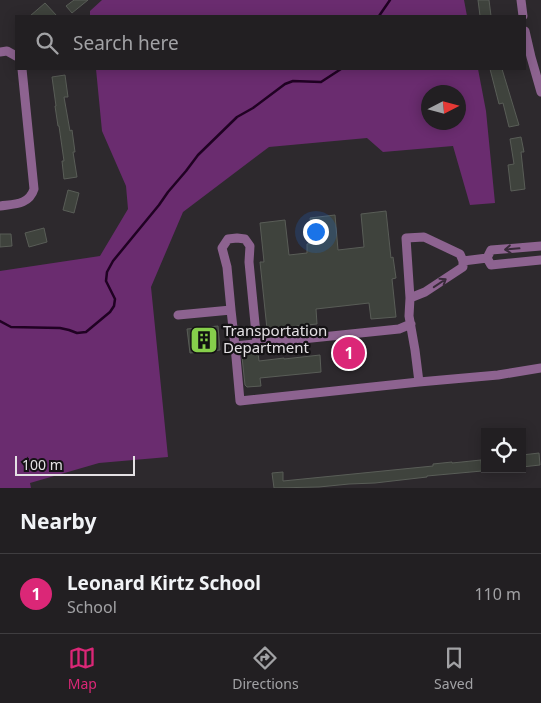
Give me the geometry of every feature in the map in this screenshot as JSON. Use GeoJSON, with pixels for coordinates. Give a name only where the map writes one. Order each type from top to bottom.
{"type":"FeatureCollection","features":[{"type":"Feature","properties":{"kind":"street"},"geometry":{"type":"LineString","coordinates":[[521,0],[522,15]]}},
{"type":"Feature","properties":{"kind":"street"},"geometry":{"type":"LineString","coordinates":[[526,36],[530,57],[541,92]]}},
{"type":"Feature","properties":{"kind":"street"},"geometry":{"type":"LineString","coordinates":[[0,52],[7,51],[15,55]]}},
{"type":"Feature","properties":{"kind":"street"},"geometry":{"type":"LineString","coordinates":[[0,206],[26,201],[30,198],[34,189],[22,70]]}},
{"type":"Feature","properties":{"kind":"street"},"geometry":{"type":"LineString","coordinates":[[410,298],[426,292],[463,267],[464,261],[460,254],[424,237],[406,238],[410,298],[409,316],[419,382]]}},
{"type":"Feature","properties":{"kind":"street"},"geometry":{"type":"LineString","coordinates":[[257,344],[249,262],[250,246],[245,239],[228,240],[222,248],[227,267],[240,401],[498,375],[541,368]]}},
{"type":"Feature","properties":{"kind":"street"},"geometry":{"type":"LineString","coordinates":[[487,258],[491,250],[541,246]]}},
{"type":"Feature","properties":{"kind":"street"},"geometry":{"type":"LineString","coordinates":[[464,261],[487,258]]}},
{"type":"Feature","properties":{"kind":"street"},"geometry":{"type":"LineString","coordinates":[[487,258],[491,265],[541,260]]}},
{"type":"Feature","properties":{"kind":"street"},"geometry":{"type":"LineString","coordinates":[[178,315],[231,310]]}},
{"type":"Feature","properties":{"kind":"street"},"geometry":{"type":"LineString","coordinates":[[235,346],[399,329],[411,324]]}},
{"type":"Feature","properties":{"kind":"shaded area"},"geometry":{"type":"Polygon","coordinates":[[[102,0],[464,0],[467,15],[90,15],[90,11],[102,0]]]}},
{"type":"Feature","properties":{"kind":"shaded area"},"geometry":{"type":"Polygon","coordinates":[[[96,70],[478,70],[486,111],[495,203],[470,205],[453,146],[383,152],[367,138],[269,147],[183,212],[151,287],[168,457],[99,463],[30,483],[31,488],[0,488],[0,271],[100,256],[128,209],[126,186],[102,131],[96,70]]]}},
{"type":"Feature","properties":{"kind":"building"},"geometry":{"type":"Polygon","coordinates":[[[74,0],[88,0],[72,13],[66,6],[74,0]]]}},
{"type":"Feature","properties":{"kind":"building"},"geometry":{"type":"Polygon","coordinates":[[[478,0],[489,0],[491,15],[480,15],[478,0]]]}},
{"type":"Feature","properties":{"kind":"building"},"geometry":{"type":"Polygon","coordinates":[[[45,3],[56,15],[31,15],[45,3]]]}},
{"type":"Feature","properties":{"kind":"building"},"geometry":{"type":"Polygon","coordinates":[[[490,70],[502,70],[519,125],[509,127],[503,103],[499,104],[490,70]]]}},
{"type":"Feature","properties":{"kind":"building"},"geometry":{"type":"Polygon","coordinates":[[[65,75],[68,97],[64,97],[70,131],[72,130],[77,177],[64,179],[62,161],[64,161],[52,77],[65,75]]]}},
{"type":"Feature","properties":{"kind":"building"},"geometry":{"type":"Polygon","coordinates":[[[521,137],[524,152],[521,152],[525,189],[511,191],[508,165],[514,164],[510,139],[521,137]]]}},
{"type":"Feature","properties":{"kind":"building"},"geometry":{"type":"Polygon","coordinates":[[[68,190],[79,193],[74,213],[63,210],[68,190]]]}},
{"type":"Feature","properties":{"kind":"building"},"geometry":{"type":"Polygon","coordinates":[[[386,211],[391,258],[393,257],[396,278],[392,279],[396,317],[371,319],[369,303],[316,309],[317,324],[267,329],[260,262],[264,262],[260,223],[285,220],[289,255],[307,253],[307,244],[313,243],[310,218],[335,215],[338,250],[364,247],[361,214],[386,211]]]}},
{"type":"Feature","properties":{"kind":"building"},"geometry":{"type":"Polygon","coordinates":[[[44,228],[47,242],[29,247],[25,233],[44,228]]]}},
{"type":"Feature","properties":{"kind":"building"},"geometry":{"type":"Polygon","coordinates":[[[0,234],[11,234],[12,246],[0,247],[0,234]]]}},
{"type":"Feature","properties":{"kind":"building","name":"Transportation Department"},"geometry":{"type":"Polygon","coordinates":[[[218,326],[220,350],[190,353],[187,329],[218,326]]]}},
{"type":"Feature","properties":{"kind":"building"},"geometry":{"type":"Polygon","coordinates":[[[258,352],[259,361],[320,355],[321,372],[260,378],[261,386],[247,387],[245,385],[242,357],[245,354],[258,352]]]}},
{"type":"Feature","properties":{"kind":"building"},"geometry":{"type":"Polygon","coordinates":[[[539,453],[540,465],[526,467],[526,455],[539,453]]]}},
{"type":"Feature","properties":{"kind":"building"},"geometry":{"type":"Polygon","coordinates":[[[481,460],[481,471],[375,483],[274,488],[272,473],[283,472],[283,481],[481,460]]]}},
{"type":"Feature","properties":{"kind":"waterway"},"geometry":{"type":"LineString","coordinates":[[380,15],[390,0]]}},
{"type":"Feature","properties":{"kind":"waterway"},"geometry":{"type":"LineString","coordinates":[[0,321],[11,327],[60,328],[77,333],[86,332],[110,312],[114,306],[115,299],[106,281],[107,272],[113,261],[198,155],[237,117],[253,108],[285,84],[293,81],[321,82],[339,70]]}},
{"type":"Feature","properties":{"kind":"place","name":"Transportation Department"},"geometry":{"type":"Point","coordinates":[204,340]}},
{"type":"Feature","properties":{"kind":"place","name":"Leonard Kirtz School"},"geometry":{"type":"Point","coordinates":[349,353]}}]}
